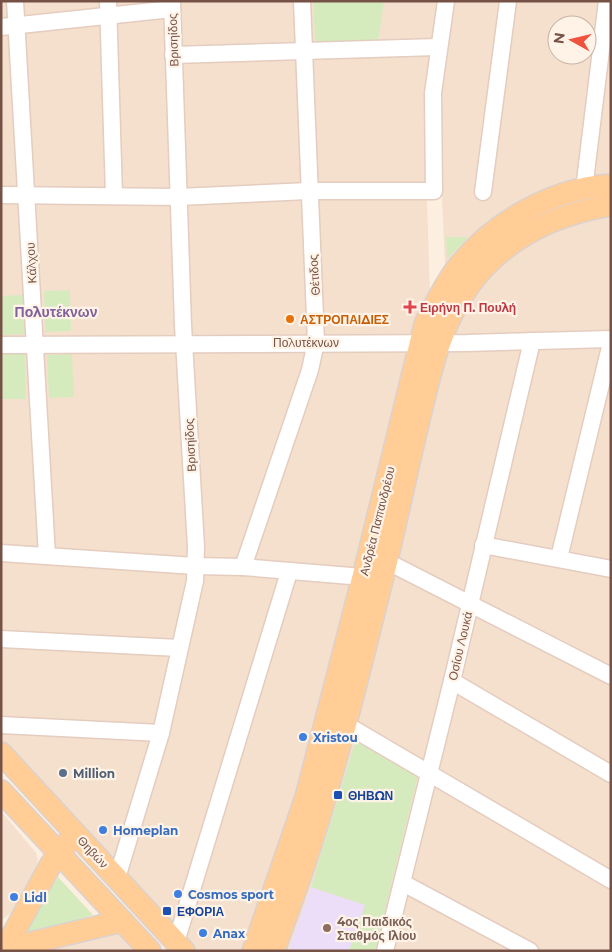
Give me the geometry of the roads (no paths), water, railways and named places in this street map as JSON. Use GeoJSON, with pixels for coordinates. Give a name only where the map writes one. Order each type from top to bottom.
{"type":"FeatureCollection","features":[{"type":"Feature","properties":{"kind":"main road","name":"Ανδρέα Παπανδρέου"},"geometry":{"type":"LineString","coordinates":[[274,951],[310,846],[345,724],[386,561],[429,342],[425,324],[444,288],[472,252],[508,221],[540,204],[584,189],[611,185]]}},
{"type":"Feature","properties":{"kind":"main road","name":"Ανδρέα Παπανδρέου"},"geometry":{"type":"LineString","coordinates":[[253,951],[306,796],[363,578],[429,342],[471,283],[488,263],[506,248],[549,221],[580,210],[611,205]]}},
{"type":"Feature","properties":{"kind":"main road","name":"Θηβών"},"geometry":{"type":"LineString","coordinates":[[1,753],[180,946]]}},
{"type":"Feature","properties":{"kind":"main road","name":"Θηβών"},"geometry":{"type":"LineString","coordinates":[[1,791],[150,951]]}},
{"type":"Feature","properties":{"kind":"main road"},"geometry":{"type":"LineString","coordinates":[[4,950],[58,852],[76,834]]}},
{"type":"Feature","properties":{"kind":"main road"},"geometry":{"type":"LineString","coordinates":[[4,950],[122,921]]}},
{"type":"Feature","properties":{"kind":"street","name":"Κάλχου"},"geometry":{"type":"LineString","coordinates":[[15,1],[9,26],[27,194],[47,556]]}},
{"type":"Feature","properties":{"kind":"street","name":"Θέτιδος"},"geometry":{"type":"LineString","coordinates":[[243,567],[310,370],[316,342],[308,191],[302,1]]}},
{"type":"Feature","properties":{"kind":"street"},"geometry":{"type":"LineString","coordinates":[[1,195],[178,197],[308,191],[434,191],[433,93],[446,1]]}},
{"type":"Feature","properties":{"kind":"street"},"geometry":{"type":"LineString","coordinates":[[483,192],[508,1]]}},
{"type":"Feature","properties":{"kind":"street"},"geometry":{"type":"LineString","coordinates":[[584,189],[607,1]]}},
{"type":"Feature","properties":{"kind":"street"},"geometry":{"type":"LineString","coordinates":[[9,26],[108,8],[172,5]]}},
{"type":"Feature","properties":{"kind":"street","name":"Βρισηίδος"},"geometry":{"type":"LineString","coordinates":[[117,878],[161,733],[195,581],[178,197],[172,5]]}},
{"type":"Feature","properties":{"kind":"street"},"geometry":{"type":"LineString","coordinates":[[108,8],[114,196]]}},
{"type":"Feature","properties":{"kind":"street"},"geometry":{"type":"LineString","coordinates":[[173,55],[438,47]]}},
{"type":"Feature","properties":{"kind":"street","name":"Οσίου Λουκά"},"geometry":{"type":"LineString","coordinates":[[385,951],[452,681],[532,341]]}},
{"type":"Feature","properties":{"kind":"street"},"geometry":{"type":"LineString","coordinates":[[559,558],[611,341]]}},
{"type":"Feature","properties":{"kind":"street","name":"Πολυτέκνων"},"geometry":{"type":"LineString","coordinates":[[1,345],[611,341]]}},
{"type":"Feature","properties":{"kind":"street"},"geometry":{"type":"LineString","coordinates":[[483,545],[611,569]]}},
{"type":"Feature","properties":{"kind":"street"},"geometry":{"type":"LineString","coordinates":[[1,553],[195,566],[243,567],[363,578]]}},
{"type":"Feature","properties":{"kind":"street"},"geometry":{"type":"LineString","coordinates":[[386,561],[611,676]]}},
{"type":"Feature","properties":{"kind":"street"},"geometry":{"type":"LineString","coordinates":[[180,946],[290,572]]}},
{"type":"Feature","properties":{"kind":"street"},"geometry":{"type":"LineString","coordinates":[[1,639],[179,648]]}},
{"type":"Feature","properties":{"kind":"street"},"geometry":{"type":"LineString","coordinates":[[452,681],[611,774]]}},
{"type":"Feature","properties":{"kind":"street"},"geometry":{"type":"LineString","coordinates":[[345,724],[611,880]]}},
{"type":"Feature","properties":{"kind":"street"},"geometry":{"type":"LineString","coordinates":[[1,725],[161,733]]}},
{"type":"Feature","properties":{"kind":"street"},"geometry":{"type":"LineString","coordinates":[[403,883],[530,951]]}},
{"type":"Feature","properties":{"kind":"place","name":"Ειρήνη Π. Πουλή"},"geometry":{"type":"Point","coordinates":[410,307]}},
{"type":"Feature","properties":{"kind":"place","name":"ΑΣΤΡΟΠΑΙΔΙΕΣ"},"geometry":{"type":"Point","coordinates":[290,319]}},
{"type":"Feature","properties":{"kind":"place","name":"Xristou"},"geometry":{"type":"Point","coordinates":[303,737]}},
{"type":"Feature","properties":{"kind":"place","name":"Million"},"geometry":{"type":"Point","coordinates":[63,773]}},
{"type":"Feature","properties":{"kind":"place","name":"ΘΗΒΩΝ"},"geometry":{"type":"Point","coordinates":[338,795]}},
{"type":"Feature","properties":{"kind":"place","name":"Homeplan"},"geometry":{"type":"Point","coordinates":[103,830]}},
{"type":"Feature","properties":{"kind":"place","name":"Cosmos sport"},"geometry":{"type":"Point","coordinates":[178,894]}},
{"type":"Feature","properties":{"kind":"place","name":"Lidl"},"geometry":{"type":"Point","coordinates":[14,897]}},
{"type":"Feature","properties":{"kind":"place","name":"ΕΦΟΡΙΑ"},"geometry":{"type":"Point","coordinates":[167,911]}},
{"type":"Feature","properties":{"kind":"place","name":"4ος Παιδικός Σταθμός Ιλίου"},"geometry":{"type":"Point","coordinates":[327,928]}},
{"type":"Feature","properties":{"kind":"place","name":"Anax"},"geometry":{"type":"Point","coordinates":[203,933]}},
{"type":"Feature","properties":{"kind":"district","name":"Πολυτέκνων"},"geometry":{"type":"Point","coordinates":[56,312]}}]}
